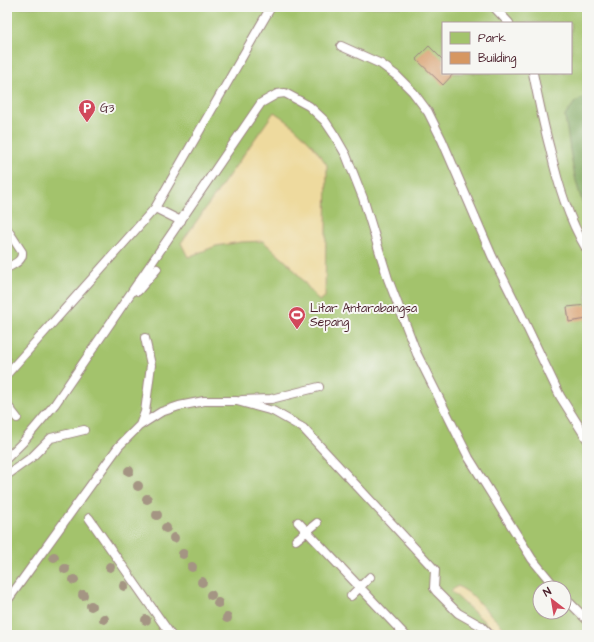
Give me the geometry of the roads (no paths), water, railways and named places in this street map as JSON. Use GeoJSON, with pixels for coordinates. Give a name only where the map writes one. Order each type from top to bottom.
{"type":"FeatureCollection","features":[{"type":"Feature","properties":{"kind":"lane"},"geometry":{"type":"LineString","coordinates":[[7,374],[156,208],[271,7]]}},
{"type":"Feature","properties":{"kind":"lane"},"geometry":{"type":"LineString","coordinates":[[494,7],[508,22]]}},
{"type":"Feature","properties":{"kind":"lane"},"geometry":{"type":"LineString","coordinates":[[341,46],[381,64],[397,76],[413,92],[428,112],[442,140],[492,256],[518,310],[560,396],[587,439]]}},
{"type":"Feature","properties":{"kind":"lane"},"geometry":{"type":"LineString","coordinates":[[533,74],[544,125],[564,199],[573,224],[587,250]]}},
{"type":"Feature","properties":{"kind":"lane"},"geometry":{"type":"LineString","coordinates":[[7,458],[23,442],[55,404],[262,103],[277,94],[285,93],[309,106],[325,121],[336,136],[346,155],[363,198],[388,279],[420,361],[469,458],[532,559],[549,580]]}},
{"type":"Feature","properties":{"kind":"lane"},"geometry":{"type":"LineString","coordinates":[[156,208],[181,221]]}},
{"type":"Feature","properties":{"kind":"lane"},"geometry":{"type":"LineString","coordinates":[[7,229],[22,252],[23,257],[21,260],[7,268]]}},
{"type":"Feature","properties":{"kind":"lane"},"geometry":{"type":"LineString","coordinates":[[113,320],[157,269]]}},
{"type":"Feature","properties":{"kind":"lane"},"geometry":{"type":"LineString","coordinates":[[139,426],[146,412],[151,366],[145,338]]}},
{"type":"Feature","properties":{"kind":"lane"},"geometry":{"type":"LineString","coordinates":[[7,601],[118,446],[139,426],[161,412],[179,406],[204,401],[271,399],[320,387]]}},
{"type":"Feature","properties":{"kind":"lane"},"geometry":{"type":"LineString","coordinates":[[237,401],[273,411],[303,428],[435,570],[434,588],[437,592],[458,612],[481,626],[490,635]]}},
{"type":"Feature","properties":{"kind":"lane"},"geometry":{"type":"LineString","coordinates":[[7,404],[17,418]]}},
{"type":"Feature","properties":{"kind":"lane"},"geometry":{"type":"LineString","coordinates":[[7,475],[32,457],[51,438],[84,430]]}},
{"type":"Feature","properties":{"kind":"lane"},"geometry":{"type":"LineString","coordinates":[[89,518],[171,635]]}},
{"type":"Feature","properties":{"kind":"lane"},"geometry":{"type":"LineString","coordinates":[[298,522],[406,635]]}},
{"type":"Feature","properties":{"kind":"lane"},"geometry":{"type":"LineString","coordinates":[[296,540],[317,523]]}},
{"type":"Feature","properties":{"kind":"lane"},"geometry":{"type":"LineString","coordinates":[[350,596],[370,577]]}},
{"type":"Feature","properties":{"kind":"lane"},"geometry":{"type":"LineString","coordinates":[[572,605],[587,620]]}},
{"type":"Feature","properties":{"kind":"place","name":"G3"},"geometry":{"type":"Point","coordinates":[87,123]}},
{"type":"Feature","properties":{"kind":"place","name":"Litar Antarabangsa Sepang"},"geometry":{"type":"Point","coordinates":[297,330]}}]}
